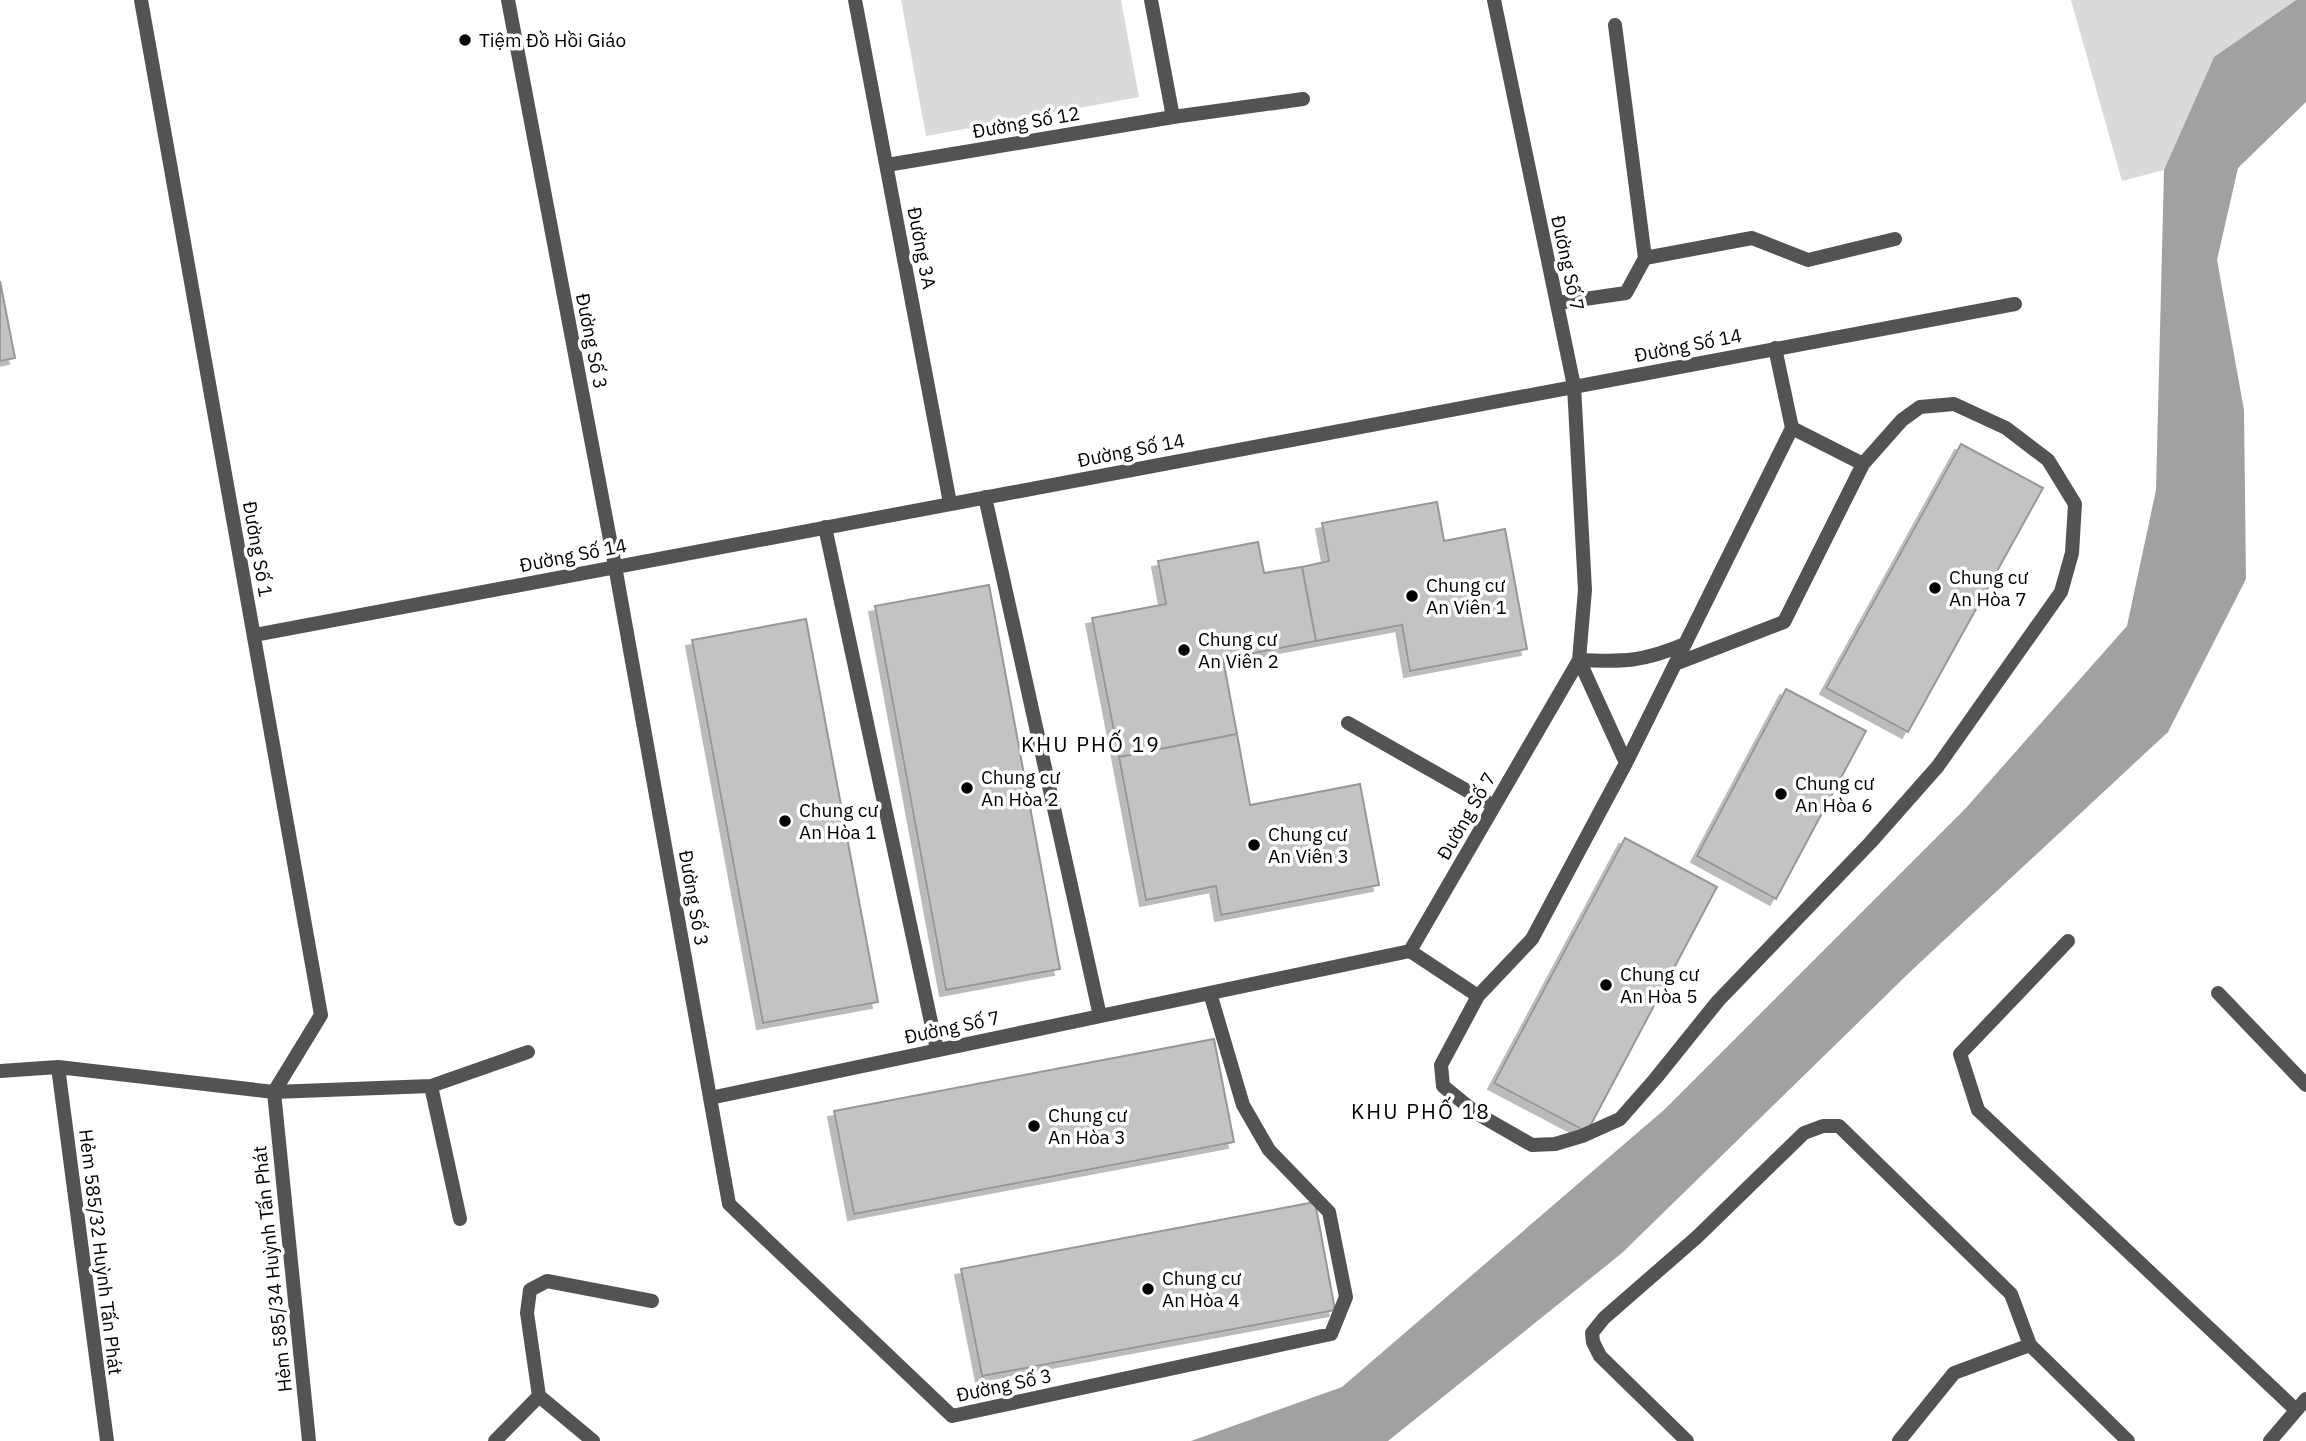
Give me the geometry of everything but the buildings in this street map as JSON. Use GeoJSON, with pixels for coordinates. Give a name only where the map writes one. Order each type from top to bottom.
{"type":"FeatureCollection","features":[{"type":"Feature","properties":{"kind":"street","name":"Đường Số 1"},"geometry":{"type":"LineString","coordinates":[[141,0],[321,1015],[274,1092]]}},
{"type":"Feature","properties":{"kind":"street","name":"Đường Số 3"},"geometry":{"type":"LineString","coordinates":[[508,0],[615,566],[729,1204],[952,1416],[1331,1335],[1346,1297],[1329,1212],[1269,1150],[1243,1105],[1210,993]]}},
{"type":"Feature","properties":{"kind":"street","name":"Đường 3A"},"geometry":{"type":"LineString","coordinates":[[855,0],[950,503]]}},
{"type":"Feature","properties":{"kind":"street"},"geometry":{"type":"LineString","coordinates":[[1150,0],[1172,117]]}},
{"type":"Feature","properties":{"kind":"street","name":"Đường Số 7"},"geometry":{"type":"LineString","coordinates":[[710,1098],[1410,951],[1579,660],[1585,590],[1574,386],[1494,0]]}},
{"type":"Feature","properties":{"kind":"street"},"geometry":{"type":"LineString","coordinates":[[1557,303],[1626,293],[1645,258],[1615,25]]}},
{"type":"Feature","properties":{"kind":"street","name":"Đường Số 12"},"geometry":{"type":"LineString","coordinates":[[887,165],[1172,117],[1303,99]]}},
{"type":"Feature","properties":{"kind":"street"},"geometry":{"type":"LineString","coordinates":[[1645,258],[1752,238],[1808,260],[1895,239]]}},
{"type":"Feature","properties":{"kind":"street","name":"Đường Số 14"},"geometry":{"type":"LineString","coordinates":[[254,635],[2015,304]]}},
{"type":"Feature","properties":{"kind":"street"},"geometry":{"type":"LineString","coordinates":[[1675,664],[1784,622],[1863,464],[1902,420],[1920,407],[1954,404],[2006,428],[2048,460],[2075,504],[2072,553],[2061,592],[1938,766],[1870,842],[1718,1001],[1620,1119],[1582,1136],[1555,1144],[1532,1145],[1476,1113],[1443,1086],[1441,1065],[1478,996],[1532,939],[1626,763],[1675,664],[1792,428],[1775,348]]}},
{"type":"Feature","properties":{"kind":"street"},"geometry":{"type":"LineString","coordinates":[[1792,428],[1863,464]]}},
{"type":"Feature","properties":{"kind":"street"},"geometry":{"type":"LineString","coordinates":[[985,497],[1100,1016]]}},
{"type":"Feature","properties":{"kind":"street"},"geometry":{"type":"LineString","coordinates":[[825,527],[937,1050]]}},
{"type":"Feature","properties":{"kind":"street"},"geometry":{"type":"LineString","coordinates":[[1626,763],[1579,660],[1626,662],[1656,656],[1685,644]]}},
{"type":"Feature","properties":{"kind":"street"},"geometry":{"type":"LineString","coordinates":[[1348,723],[1494,806]]}},
{"type":"Feature","properties":{"kind":"street"},"geometry":{"type":"LineString","coordinates":[[2068,941],[1960,1054],[1978,1110],[2301,1404],[2270,1441]]}},
{"type":"Feature","properties":{"kind":"street"},"geometry":{"type":"LineString","coordinates":[[1410,951],[1478,996]]}},
{"type":"Feature","properties":{"kind":"street"},"geometry":{"type":"LineString","coordinates":[[2218,993],[2306,1085]]}},
{"type":"Feature","properties":{"kind":"street"},"geometry":{"type":"LineString","coordinates":[[0,1071],[58,1068],[274,1092],[430,1086],[528,1052]]}},
{"type":"Feature","properties":{"kind":"street","name":"Hẻm 585/32 Huỳnh Tấn Phát"},"geometry":{"type":"LineString","coordinates":[[58,1068],[107,1441]]}},
{"type":"Feature","properties":{"kind":"street"},"geometry":{"type":"LineString","coordinates":[[430,1086],[460,1219]]}},
{"type":"Feature","properties":{"kind":"street","name":"Hẻm 585/34 Huỳnh Tấn Phát"},"geometry":{"type":"LineString","coordinates":[[274,1092],[309,1441]]}},
{"type":"Feature","properties":{"kind":"street"},"geometry":{"type":"LineString","coordinates":[[1687,1441],[1600,1356],[1592,1334],[1604,1318],[1697,1237],[1804,1133],[1823,1126],[1839,1126],[2011,1294],[2030,1345],[2128,1441]]}},
{"type":"Feature","properties":{"kind":"street"},"geometry":{"type":"LineString","coordinates":[[593,1441],[539,1396],[527,1313],[530,1290],[547,1281],[652,1301]]}},
{"type":"Feature","properties":{"kind":"street"},"geometry":{"type":"LineString","coordinates":[[1899,1441],[1954,1373],[2030,1345]]}},
{"type":"Feature","properties":{"kind":"street"},"geometry":{"type":"LineString","coordinates":[[495,1441],[539,1396]]}},
{"type":"Feature","properties":{"kind":"shaded area"},"geometry":{"type":"Polygon","coordinates":[[[901,0],[1121,0],[1139,97],[926,136],[901,0]]]}},
{"type":"Feature","properties":{"kind":"shaded area"},"geometry":{"type":"Polygon","coordinates":[[[2071,0],[2296,0],[2214,57],[2164,170],[2122,181],[2071,0]]]}},
{"type":"Feature","properties":{"kind":"shaded area"},"geometry":{"type":"Polygon","coordinates":[[[2296,0],[2306,0],[2306,102],[2238,168],[2217,260],[2244,410],[2246,579],[2168,732],[1911,971],[1622,1253],[1388,1441],[1191,1441],[1342,1387],[1665,1109],[1965,809],[2127,626],[2156,490],[2164,170],[2214,57],[2296,0]]]}},
{"type":"Feature","properties":{"kind":"place","name":"Tiệm Đồ Hồi Giáo"},"geometry":{"type":"Point","coordinates":[465,40]}},
{"type":"Feature","properties":{"kind":"place","name":"Chung cư An Hòa 7"},"geometry":{"type":"Point","coordinates":[1935,588]}},
{"type":"Feature","properties":{"kind":"place","name":"Chung cư An Viên 1"},"geometry":{"type":"Point","coordinates":[1412,596]}},
{"type":"Feature","properties":{"kind":"place","name":"Chung cư An Viên 2"},"geometry":{"type":"Point","coordinates":[1184,650]}},
{"type":"Feature","properties":{"kind":"place","name":"Chung cư An Hòa 2"},"geometry":{"type":"Point","coordinates":[967,788]}},
{"type":"Feature","properties":{"kind":"place","name":"Chung cư An Hòa 6"},"geometry":{"type":"Point","coordinates":[1781,794]}},
{"type":"Feature","properties":{"kind":"place","name":"Chung cư An Hòa 1"},"geometry":{"type":"Point","coordinates":[785,821]}},
{"type":"Feature","properties":{"kind":"place","name":"Chung cư An Viên 3"},"geometry":{"type":"Point","coordinates":[1254,845]}},
{"type":"Feature","properties":{"kind":"place","name":"Chung cư An Hòa 5"},"geometry":{"type":"Point","coordinates":[1606,985]}},
{"type":"Feature","properties":{"kind":"place","name":"Chung cư An Hòa 3"},"geometry":{"type":"Point","coordinates":[1034,1126]}},
{"type":"Feature","properties":{"kind":"place","name":"Chung cư An Hòa 4"},"geometry":{"type":"Point","coordinates":[1148,1289]}},
{"type":"Feature","properties":{"kind":"district","name":"KHU PHỐ 19"},"geometry":{"type":"Point","coordinates":[1091,745]}},
{"type":"Feature","properties":{"kind":"district","name":"KHU PHỐ 18"},"geometry":{"type":"Point","coordinates":[1421,1112]}}]}
